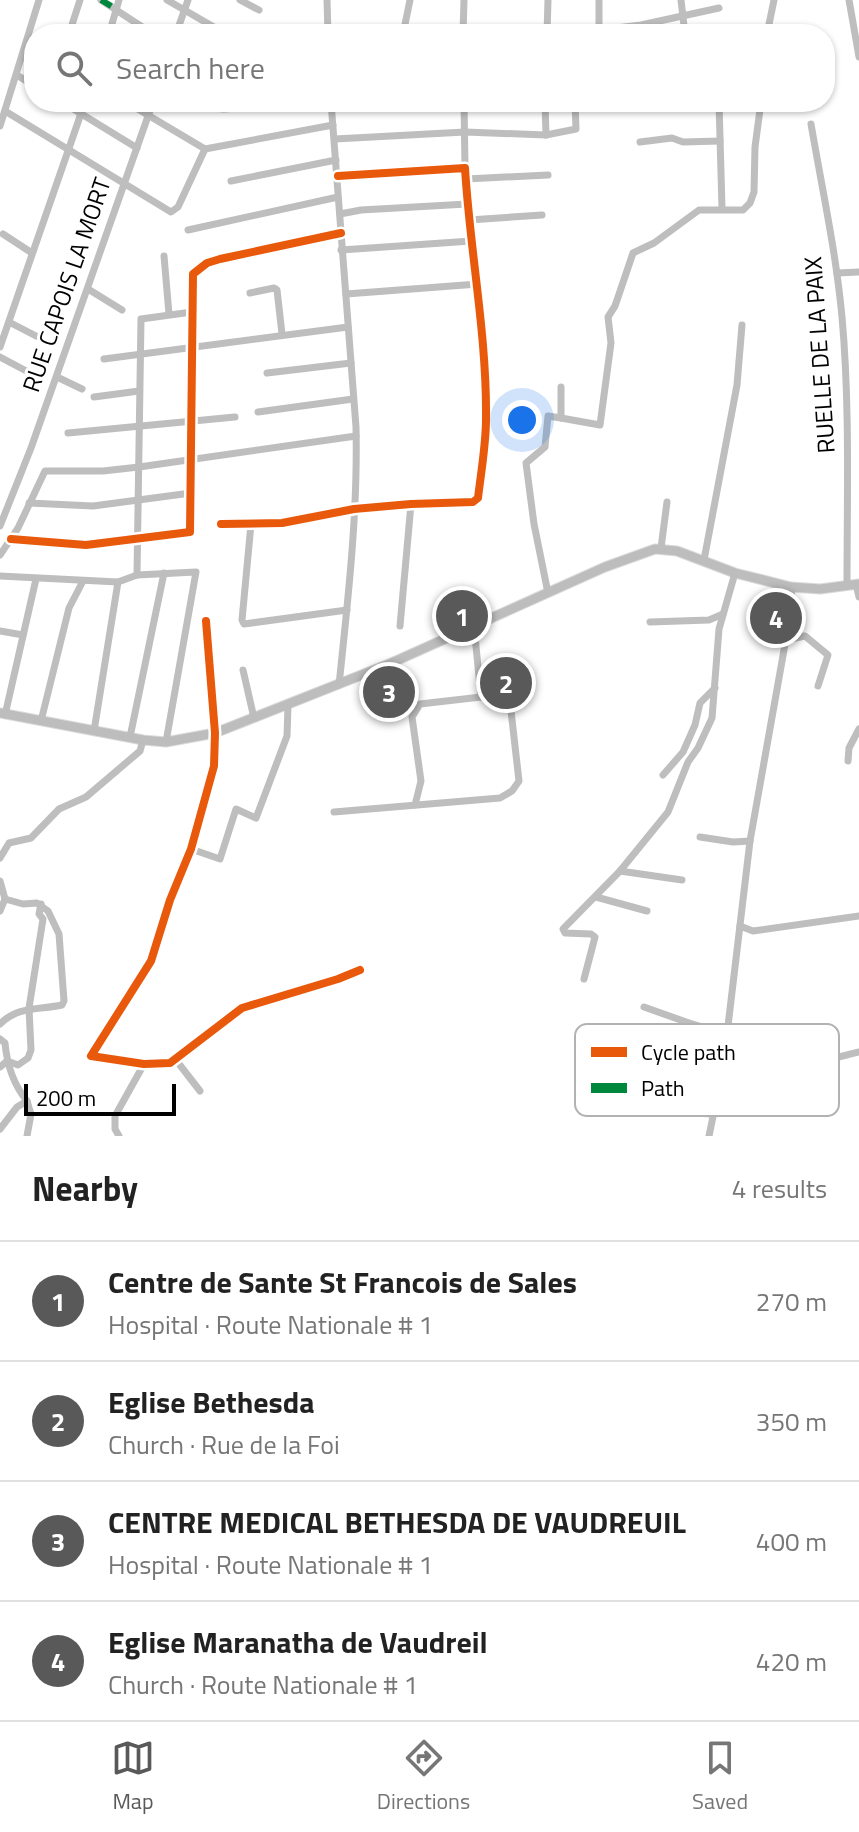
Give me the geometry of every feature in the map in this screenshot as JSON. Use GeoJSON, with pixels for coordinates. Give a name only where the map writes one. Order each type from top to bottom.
{"type":"FeatureCollection","features":[{"type":"Feature","properties":{"kind":"main road"},"geometry":{"type":"LineString","coordinates":[[3,714],[143,740],[166,742],[215,733],[339,685],[629,557],[661,548],[735,573],[791,587],[820,589],[854,585]]}},
{"type":"Feature","properties":{"kind":"street"},"geometry":{"type":"LineString","coordinates":[[33,24],[39,0]]}},
{"type":"Feature","properties":{"kind":"street"},"geometry":{"type":"LineString","coordinates":[[72,24],[80,0]]}},
{"type":"Feature","properties":{"kind":"street"},"geometry":{"type":"LineString","coordinates":[[101,0],[138,24]]}},
{"type":"Feature","properties":{"kind":"street"},"geometry":{"type":"LineString","coordinates":[[112,24],[119,0]]}},
{"type":"Feature","properties":{"kind":"street"},"geometry":{"type":"LineString","coordinates":[[167,0],[208,24]]}},
{"type":"Feature","properties":{"kind":"street"},"geometry":{"type":"LineString","coordinates":[[179,24],[188,0]]}},
{"type":"Feature","properties":{"kind":"street"},"geometry":{"type":"LineString","coordinates":[[240,0],[259,10]]}},
{"type":"Feature","properties":{"kind":"street"},"geometry":{"type":"LineString","coordinates":[[327,0],[328,24]]}},
{"type":"Feature","properties":{"kind":"street"},"geometry":{"type":"LineString","coordinates":[[405,24],[410,0]]}},
{"type":"Feature","properties":{"kind":"street"},"geometry":{"type":"LineString","coordinates":[[463,24],[464,0]]}},
{"type":"Feature","properties":{"kind":"street"},"geometry":{"type":"LineString","coordinates":[[547,24],[548,0]]}},
{"type":"Feature","properties":{"kind":"street"},"geometry":{"type":"LineString","coordinates":[[599,0],[599,24]]}},
{"type":"Feature","properties":{"kind":"street"},"geometry":{"type":"LineString","coordinates":[[681,0],[684,24]]}},
{"type":"Feature","properties":{"kind":"street"},"geometry":{"type":"LineString","coordinates":[[769,24],[774,0]]}},
{"type":"Feature","properties":{"kind":"street"},"geometry":{"type":"LineString","coordinates":[[849,0],[856,23],[859,57]]}},
{"type":"Feature","properties":{"kind":"street"},"geometry":{"type":"LineString","coordinates":[[645,24],[719,8]]}},
{"type":"Feature","properties":{"kind":"street"},"geometry":{"type":"LineString","coordinates":[[0,126],[24,53]]}},
{"type":"Feature","properties":{"kind":"street"},"geometry":{"type":"LineString","coordinates":[[17,75],[24,80]]}},
{"type":"Feature","properties":{"kind":"street"},"geometry":{"type":"LineString","coordinates":[[5,111],[175,212],[205,149]]}},
{"type":"Feature","properties":{"kind":"street"},"geometry":{"type":"LineString","coordinates":[[144,112],[205,149],[333,125]]}},
{"type":"Feature","properties":{"kind":"street","name":"RUE CAPOIS LA MORT"},"geometry":{"type":"LineString","coordinates":[[0,526],[57,377],[150,112]]}},
{"type":"Feature","properties":{"kind":"street"},"geometry":{"type":"LineString","coordinates":[[332,112],[356,436],[354,509],[339,685]]}},
{"type":"Feature","properties":{"kind":"street"},"geometry":{"type":"LineString","coordinates":[[221,524],[282,523],[354,509],[473,502],[478,498],[487,420],[478,284],[467,204],[464,112]]}},
{"type":"Feature","properties":{"kind":"street"},"geometry":{"type":"LineString","coordinates":[[545,112],[546,135]]}},
{"type":"Feature","properties":{"kind":"street"},"geometry":{"type":"LineString","coordinates":[[335,139],[465,132],[546,135],[576,129],[575,112]]}},
{"type":"Feature","properties":{"kind":"street"},"geometry":{"type":"LineString","coordinates":[[719,112],[722,208]]}},
{"type":"Feature","properties":{"kind":"street"},"geometry":{"type":"LineString","coordinates":[[548,593],[526,463],[545,447],[548,416],[600,425],[611,343],[608,317],[615,306],[633,253],[654,243],[699,210],[743,210],[750,203],[754,192],[760,112]]}},
{"type":"Feature","properties":{"kind":"street"},"geometry":{"type":"LineString","coordinates":[[0,347],[81,113],[137,148]]}},
{"type":"Feature","properties":{"kind":"street","name":"RUELLE DE LA PAIX"},"geometry":{"type":"LineString","coordinates":[[811,124],[837,273],[842,321],[854,585],[859,597]]}},
{"type":"Feature","properties":{"kind":"street"},"geometry":{"type":"LineString","coordinates":[[640,142],[672,138],[683,142],[720,141]]}},
{"type":"Feature","properties":{"kind":"street"},"geometry":{"type":"LineString","coordinates":[[231,181],[336,160]]}},
{"type":"Feature","properties":{"kind":"street"},"geometry":{"type":"LineString","coordinates":[[338,176],[465,168]]}},
{"type":"Feature","properties":{"kind":"street"},"geometry":{"type":"LineString","coordinates":[[466,179],[548,175]]}},
{"type":"Feature","properties":{"kind":"street"},"geometry":{"type":"LineString","coordinates":[[188,230],[338,197]]}},
{"type":"Feature","properties":{"kind":"street"},"geometry":{"type":"LineString","coordinates":[[340,214],[467,204]]}},
{"type":"Feature","properties":{"kind":"street"},"geometry":{"type":"LineString","coordinates":[[469,220],[542,215]]}},
{"type":"Feature","properties":{"kind":"street"},"geometry":{"type":"LineString","coordinates":[[11,539],[86,545],[190,532],[193,274],[207,263],[341,233]]}},
{"type":"Feature","properties":{"kind":"street"},"geometry":{"type":"LineString","coordinates":[[3,234],[32,253]]}},
{"type":"Feature","properties":{"kind":"street"},"geometry":{"type":"LineString","coordinates":[[341,250],[471,241]]}},
{"type":"Feature","properties":{"kind":"street"},"geometry":{"type":"LineString","coordinates":[[164,256],[169,314]]}},
{"type":"Feature","properties":{"kind":"street"},"geometry":{"type":"LineString","coordinates":[[837,273],[859,272]]}},
{"type":"Feature","properties":{"kind":"street"},"geometry":{"type":"LineString","coordinates":[[346,294],[478,284]]}},
{"type":"Feature","properties":{"kind":"street"},"geometry":{"type":"LineString","coordinates":[[250,293],[274,288],[279,292],[282,334]]}},
{"type":"Feature","properties":{"kind":"street"},"geometry":{"type":"LineString","coordinates":[[88,289],[122,310]]}},
{"type":"Feature","properties":{"kind":"street"},"geometry":{"type":"LineString","coordinates":[[137,575],[142,317],[192,312]]}},
{"type":"Feature","properties":{"kind":"street"},"geometry":{"type":"LineString","coordinates":[[9,322],[36,336]]}},
{"type":"Feature","properties":{"kind":"street"},"geometry":{"type":"LineString","coordinates":[[704,560],[737,385],[742,325]]}},
{"type":"Feature","properties":{"kind":"street"},"geometry":{"type":"LineString","coordinates":[[104,359],[348,327]]}},
{"type":"Feature","properties":{"kind":"street"},"geometry":{"type":"LineString","coordinates":[[0,357],[32,374]]}},
{"type":"Feature","properties":{"kind":"street"},"geometry":{"type":"LineString","coordinates":[[267,373],[351,363]]}},
{"type":"Feature","properties":{"kind":"street"},"geometry":{"type":"LineString","coordinates":[[57,377],[82,389]]}},
{"type":"Feature","properties":{"kind":"street"},"geometry":{"type":"LineString","coordinates":[[561,387],[561,418]]}},
{"type":"Feature","properties":{"kind":"street"},"geometry":{"type":"LineString","coordinates":[[94,397],[139,391]]}},
{"type":"Feature","properties":{"kind":"street"},"geometry":{"type":"LineString","coordinates":[[258,412],[353,399]]}},
{"type":"Feature","properties":{"kind":"street"},"geometry":{"type":"LineString","coordinates":[[68,433],[235,417]]}},
{"type":"Feature","properties":{"kind":"street"},"geometry":{"type":"LineString","coordinates":[[0,555],[45,471],[103,471],[139,467],[192,457],[356,436]]}},
{"type":"Feature","properties":{"kind":"street"},"geometry":{"type":"LineString","coordinates":[[29,503],[93,506],[191,493]]}},
{"type":"Feature","properties":{"kind":"street"},"geometry":{"type":"LineString","coordinates":[[661,548],[667,502]]}},
{"type":"Feature","properties":{"kind":"street"},"geometry":{"type":"LineString","coordinates":[[400,626],[411,504]]}},
{"type":"Feature","properties":{"kind":"street"},"geometry":{"type":"LineString","coordinates":[[251,524],[244,624],[347,610]]}},
{"type":"Feature","properties":{"kind":"street"},"geometry":{"type":"LineString","coordinates":[[0,576],[118,582],[137,575],[194,571],[197,574],[166,742]]}},
{"type":"Feature","properties":{"kind":"street"},"geometry":{"type":"LineString","coordinates":[[130,737],[164,573]]}},
{"type":"Feature","properties":{"kind":"street"},"geometry":{"type":"LineString","coordinates":[[584,979],[595,937],[591,934],[565,933],[563,929],[620,871],[668,812],[688,762],[712,718],[717,686],[719,629],[735,573]]}},
{"type":"Feature","properties":{"kind":"street"},"geometry":{"type":"LineString","coordinates":[[3,714],[36,579]]}},
{"type":"Feature","properties":{"kind":"street"},"geometry":{"type":"LineString","coordinates":[[41,721],[69,608],[83,581]]}},
{"type":"Feature","properties":{"kind":"street"},"geometry":{"type":"LineString","coordinates":[[94,731],[118,582]]}},
{"type":"Feature","properties":{"kind":"street"},"geometry":{"type":"LineString","coordinates":[[728,1024],[750,841],[792,605],[791,587]]}},
{"type":"Feature","properties":{"kind":"street"},"geometry":{"type":"LineString","coordinates":[[650,622],[709,620],[723,614]]}},
{"type":"Feature","properties":{"kind":"street"},"geometry":{"type":"LineString","coordinates":[[206,621],[215,733],[214,766],[191,849],[151,961],[91,1053],[93,1057],[162,1065],[176,1060],[242,1008],[360,970]]}},
{"type":"Feature","properties":{"kind":"street"},"geometry":{"type":"LineString","coordinates":[[474,626],[481,697]]}},
{"type":"Feature","properties":{"kind":"street"},"geometry":{"type":"LineString","coordinates":[[0,631],[23,635]]}},
{"type":"Feature","properties":{"kind":"street"},"geometry":{"type":"LineString","coordinates":[[786,640],[805,636],[828,655],[818,686]]}},
{"type":"Feature","properties":{"kind":"street"},"geometry":{"type":"LineString","coordinates":[[243,670],[254,718]]}},
{"type":"Feature","properties":{"kind":"street"},"geometry":{"type":"LineString","coordinates":[[663,775],[683,752],[695,725],[700,703],[717,686]]}},
{"type":"Feature","properties":{"kind":"street"},"geometry":{"type":"LineString","coordinates":[[334,812],[500,798],[512,791],[519,781],[510,702],[501,694],[416,707],[412,717],[421,781],[415,805]]}},
{"type":"Feature","properties":{"kind":"street"},"geometry":{"type":"LineString","coordinates":[[191,849],[220,859],[236,809],[256,818],[287,736],[288,706]]}},
{"type":"Feature","properties":{"kind":"street"},"geometry":{"type":"LineString","coordinates":[[848,761],[849,748],[859,729]]}},
{"type":"Feature","properties":{"kind":"street"},"geometry":{"type":"LineString","coordinates":[[0,858],[9,843],[31,838],[59,809],[86,797],[140,751],[143,740]]}},
{"type":"Feature","properties":{"kind":"street"},"geometry":{"type":"LineString","coordinates":[[700,837],[750,841]]}},
{"type":"Feature","properties":{"kind":"street"},"geometry":{"type":"LineString","coordinates":[[620,871],[682,880]]}},
{"type":"Feature","properties":{"kind":"street"},"geometry":{"type":"LineString","coordinates":[[0,881],[5,899],[0,911]]}},
{"type":"Feature","properties":{"kind":"street"},"geometry":{"type":"LineString","coordinates":[[596,897],[647,911]]}},
{"type":"Feature","properties":{"kind":"street"},"geometry":{"type":"LineString","coordinates":[[0,1024],[9,1015],[29,1008],[62,1005],[64,1001],[59,934],[48,911],[41,904],[23,904],[5,899]]}},
{"type":"Feature","properties":{"kind":"street"},"geometry":{"type":"LineString","coordinates":[[3,1064],[18,1065],[28,1058],[31,1050],[29,1008],[43,919],[39,914],[41,904]]}},
{"type":"Feature","properties":{"kind":"street"},"geometry":{"type":"LineString","coordinates":[[740,926],[753,931],[859,916]]}},
{"type":"Feature","properties":{"kind":"street"},"geometry":{"type":"LineString","coordinates":[[644,1007],[692,1024]]}},
{"type":"Feature","properties":{"kind":"street"},"geometry":{"type":"LineString","coordinates":[[0,1039],[5,1043],[3,1064],[27,1101],[31,1114],[27,1136]]}},
{"type":"Feature","properties":{"kind":"street"},"geometry":{"type":"LineString","coordinates":[[839,1057],[859,1052]]}},
{"type":"Feature","properties":{"kind":"street"},"geometry":{"type":"LineString","coordinates":[[176,1060],[200,1091]]}},
{"type":"Feature","properties":{"kind":"street"},"geometry":{"type":"LineString","coordinates":[[119,1136],[115,1129],[115,1116],[144,1064]]}},
{"type":"Feature","properties":{"kind":"street"},"geometry":{"type":"LineString","coordinates":[[0,1129],[22,1102],[27,1101]]}},
{"type":"Feature","properties":{"kind":"street"},"geometry":{"type":"LineString","coordinates":[[709,1136],[713,1116]]}},
{"type":"Feature","properties":{"kind":"marked path"},"geometry":{"type":"LineString","coordinates":[[101,0],[116,9]]}},
{"type":"Feature","properties":{"kind":"cycle path"},"geometry":{"type":"LineString","coordinates":[[221,524],[282,523],[354,509],[473,502],[478,498],[485,439],[486,388],[465,168],[338,176]]}},
{"type":"Feature","properties":{"kind":"cycle path"},"geometry":{"type":"LineString","coordinates":[[11,539],[86,545],[190,532],[193,274],[207,263],[220,259],[341,233]]}},
{"type":"Feature","properties":{"kind":"cycle path"},"geometry":{"type":"LineString","coordinates":[[206,621],[215,733],[214,766],[191,849],[170,900],[151,961],[91,1056],[144,1064],[170,1063],[242,1008],[360,970]]}},
{"type":"Feature","properties":{"kind":"place","name":"Centre de Sante St Francois de Sales"},"geometry":{"type":"Point","coordinates":[462,616]}},
{"type":"Feature","properties":{"kind":"place","name":"Eglise Maranatha de Vaudreil"},"geometry":{"type":"Point","coordinates":[776,618]}},
{"type":"Feature","properties":{"kind":"place","name":"Eglise Bethesda"},"geometry":{"type":"Point","coordinates":[506,683]}},
{"type":"Feature","properties":{"kind":"place","name":"CENTRE MEDICAL BETHESDA DE VAUDREUIL"},"geometry":{"type":"Point","coordinates":[389,692]}}]}
